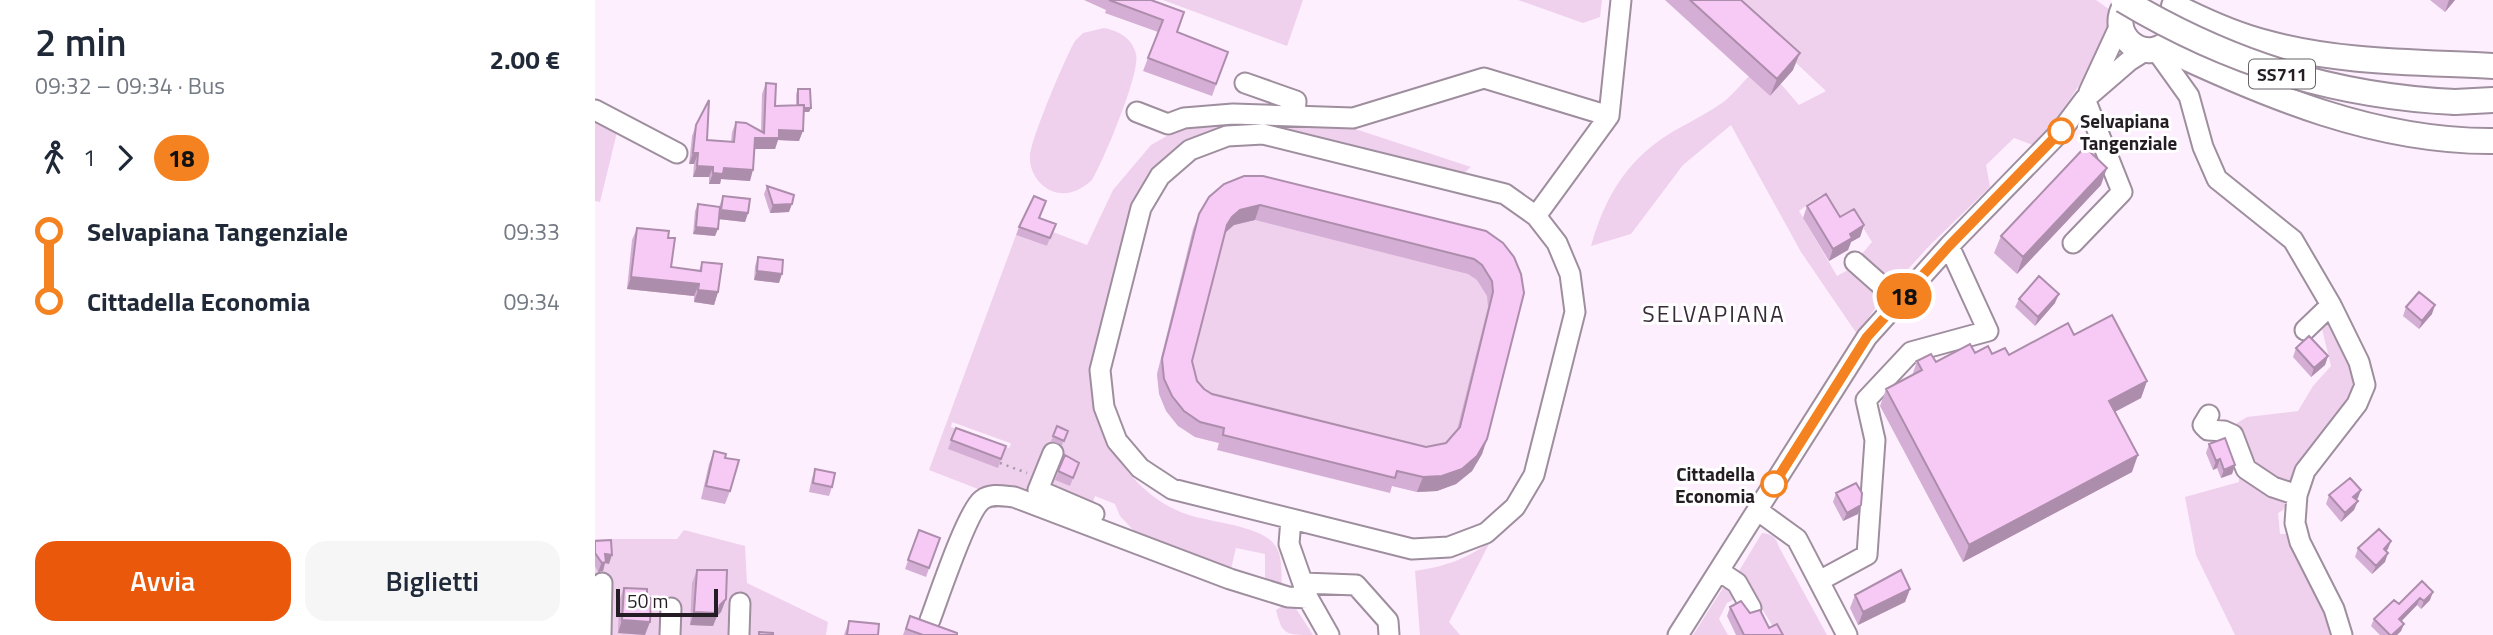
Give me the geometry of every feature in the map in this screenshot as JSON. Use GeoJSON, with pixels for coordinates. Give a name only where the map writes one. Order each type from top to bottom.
{"type":"FeatureCollection","features":[{"type":"Feature","properties":{"kind":"main road"},"geometry":{"type":"LineString","coordinates":[[2128,0],[2120,25],[2129,42],[2321,112],[2370,126],[2423,137],[2493,141]]}},
{"type":"Feature","properties":{"kind":"main road","name":"SS711"},"geometry":{"type":"LineString","coordinates":[[2128,0],[2157,20],[2222,52],[2297,78],[2390,97],[2455,102],[2493,100]]}},
{"type":"Feature","properties":{"kind":"main road"},"geometry":{"type":"LineString","coordinates":[[2154,49],[2169,43],[2177,29],[2178,21],[2171,3]]}},
{"type":"Feature","properties":{"kind":"main road"},"geometry":{"type":"LineString","coordinates":[[2171,3],[2206,22],[2264,43],[2326,54],[2493,66]]}},
{"type":"Feature","properties":{"kind":"street"},"geometry":{"type":"LineString","coordinates":[[1536,216],[1609,116],[1621,0]]}},
{"type":"Feature","properties":{"kind":"street"},"geometry":{"type":"LineString","coordinates":[[1678,635],[1867,337],[1949,246],[2061,131],[2085,99],[2120,25]]}},
{"type":"Feature","properties":{"kind":"street"},"geometry":{"type":"LineString","coordinates":[[2085,99],[2129,61],[2154,49],[2189,96],[2203,147],[2217,179],[2293,240],[2331,305],[2359,362],[2365,385],[2357,404],[2305,471],[2297,495],[2295,523],[2301,542],[2334,609],[2342,635]]}},
{"type":"Feature","properties":{"kind":"street"},"geometry":{"type":"LineString","coordinates":[[1137,112],[1168,124],[1184,118],[1233,114],[1353,118],[1484,78],[1609,116]]}},
{"type":"Feature","properties":{"kind":"street"},"geometry":{"type":"LineString","coordinates":[[1245,83],[1296,101],[1295,115]]}},
{"type":"Feature","properties":{"kind":"street"},"geometry":{"type":"LineString","coordinates":[[2073,243],[2122,192],[2085,99]]}},
{"type":"Feature","properties":{"kind":"street"},"geometry":{"type":"LineString","coordinates":[[595,110],[677,153]]}},
{"type":"Feature","properties":{"kind":"street"},"geometry":{"type":"LineString","coordinates":[[1263,134],[1505,194],[1536,216],[1557,243],[1570,274],[1575,312],[1534,475],[1515,507],[1486,533],[1449,547],[1412,549],[1291,519],[1172,489],[1140,468],[1118,440],[1104,407],[1100,370],[1141,208],[1160,176],[1190,150],[1227,136],[1263,134]]}},
{"type":"Feature","properties":{"kind":"street"},"geometry":{"type":"LineString","coordinates":[[1819,581],[1867,555],[1875,440],[1866,400],[1911,352],[1988,331],[1949,246]]}},
{"type":"Feature","properties":{"kind":"street"},"geometry":{"type":"LineString","coordinates":[[1855,262],[1899,301]]}},
{"type":"Feature","properties":{"kind":"street"},"geometry":{"type":"LineString","coordinates":[[2305,330],[2331,305]]}},
{"type":"Feature","properties":{"kind":"street"},"geometry":{"type":"LineString","coordinates":[[2209,415],[2203,425],[2208,430],[2224,431],[2233,435],[2246,469],[2273,487],[2297,495]]}},
{"type":"Feature","properties":{"kind":"street"},"geometry":{"type":"LineString","coordinates":[[1053,453],[1038,490],[1105,518],[1117,536]]}},
{"type":"Feature","properties":{"kind":"street"},"geometry":{"type":"LineString","coordinates":[[930,620],[973,512],[982,500],[997,495],[1014,497],[1230,579],[1288,597],[1306,591],[1356,585],[1388,621],[1389,635]]}},
{"type":"Feature","properties":{"kind":"street"},"geometry":{"type":"LineString","coordinates":[[1757,510],[1797,539],[1847,635]]}},
{"type":"Feature","properties":{"kind":"street"},"geometry":{"type":"LineString","coordinates":[[1291,519],[1289,544],[1306,591],[1329,635]]}},
{"type":"Feature","properties":{"kind":"street"},"geometry":{"type":"LineString","coordinates":[[1719,571],[1737,583],[1751,608]]}},
{"type":"Feature","properties":{"kind":"street"},"geometry":{"type":"LineString","coordinates":[[601,635],[602,583]]}},
{"type":"Feature","properties":{"kind":"street"},"geometry":{"type":"LineString","coordinates":[[739,635],[740,603]]}},
{"type":"Feature","properties":{"kind":"street"},"geometry":{"type":"LineString","coordinates":[[670,635],[671,608]]}},
{"type":"Feature","properties":{"kind":"path"},"geometry":{"type":"LineString","coordinates":[[1000,463],[1043,479]]}},
{"type":"Feature","properties":{"kind":"shaded area"},"geometry":{"type":"Polygon","coordinates":[[[1163,0],[1303,0],[1287,46],[1163,0]]]}},
{"type":"Feature","properties":{"kind":"shaded area"},"geometry":{"type":"Polygon","coordinates":[[[1518,0],[1602,0],[1600,17],[1583,23],[1518,0]]]}},
{"type":"Feature","properties":{"kind":"shaded area"},"geometry":{"type":"Polygon","coordinates":[[[1729,0],[2096,0],[2113,12],[2081,82],[2035,146],[2014,138],[1986,165],[1990,187],[1929,246],[1893,286],[1861,255],[1872,242],[1854,213],[1839,221],[1821,195],[1799,211],[1837,276],[1848,270],[1860,273],[1883,297],[1857,334],[1801,252],[1731,125],[1683,165],[1631,234],[1591,246],[1601,216],[1615,188],[1633,164],[1664,137],[1722,103],[1749,76],[1770,96],[1781,84],[1799,105],[1826,91],[1729,0]]]}},
{"type":"Feature","properties":{"kind":"shaded area"},"geometry":{"type":"Polygon","coordinates":[[[1104,28],[1124,36],[1131,44],[1136,54],[1133,79],[1112,137],[1092,180],[1073,191],[1058,193],[1047,189],[1033,172],[1030,156],[1032,147],[1075,41],[1083,33],[1104,28]]]}},
{"type":"Feature","properties":{"kind":"shaded area"},"geometry":{"type":"Polygon","coordinates":[[[595,115],[618,128],[600,202],[595,201],[595,115]]]}},
{"type":"Feature","properties":{"kind":"shaded area"},"geometry":{"type":"Polygon","coordinates":[[[1195,120],[1334,122],[1471,167],[1465,172],[1455,172],[1264,127],[1157,167],[1139,192],[1128,216],[1091,371],[1097,416],[1106,438],[1133,477],[1169,506],[1189,515],[1247,529],[1267,538],[1279,553],[1282,585],[1265,582],[1265,554],[1236,548],[1230,573],[1150,548],[1120,516],[1115,504],[1095,496],[1087,519],[1007,486],[978,489],[929,470],[1016,235],[1047,246],[1053,232],[1087,245],[1113,190],[1151,145],[1195,120]],[[952,422],[951,427],[1009,448],[1010,443],[952,422]]]}},
{"type":"Feature","properties":{"kind":"shaded area"},"geometry":{"type":"Polygon","coordinates":[[[1203,212],[1497,258],[1482,454],[1472,471],[1456,484],[1417,492],[1195,437],[1179,424],[1164,402],[1157,374],[1203,212]]]}},
{"type":"Feature","properties":{"kind":"shaded area"},"geometry":{"type":"Polygon","coordinates":[[[2333,320],[2357,383],[2283,510],[2278,513],[2280,534],[2291,534],[2337,635],[2235,635],[2196,555],[2185,497],[2239,482],[2237,423],[2247,417],[2298,411],[2313,386],[2331,366],[2322,329],[2333,320]]]}},
{"type":"Feature","properties":{"kind":"shaded area"},"geometry":{"type":"Polygon","coordinates":[[[684,530],[745,546],[747,583],[828,622],[826,635],[595,635],[595,539],[677,539],[684,530]]]}},
{"type":"Feature","properties":{"kind":"shaded area"},"geometry":{"type":"Polygon","coordinates":[[[1762,533],[1771,535],[1776,541],[1827,635],[1778,635],[1739,571],[1762,533]]]}},
{"type":"Feature","properties":{"kind":"shaded area"},"geometry":{"type":"Polygon","coordinates":[[[1490,542],[1449,622],[1460,635],[1420,635],[1415,571],[1454,561],[1490,542]]]}},
{"type":"Feature","properties":{"kind":"shaded area"},"geometry":{"type":"Polygon","coordinates":[[[1723,588],[1729,588],[1739,597],[1727,603],[1719,619],[1728,635],[1693,635],[1723,588]]]}},
{"type":"Feature","properties":{"kind":"shaded area"},"geometry":{"type":"Polygon","coordinates":[[[1286,604],[1295,607],[1313,635],[1291,634],[1283,629],[1276,610],[1286,604]]]}},
{"type":"Feature","properties":{"kind":"building"},"geometry":{"type":"Polygon","coordinates":[[[1109,0],[1151,0],[1184,12],[1177,32],[1228,52],[1216,84],[1148,58],[1163,20],[1109,0]]]}},
{"type":"Feature","properties":{"kind":"building"},"geometry":{"type":"Polygon","coordinates":[[[1690,0],[1741,0],[1800,53],[1777,79],[1690,0]]]}},
{"type":"Feature","properties":{"kind":"building"},"geometry":{"type":"Polygon","coordinates":[[[766,83],[776,84],[775,106],[804,105],[803,131],[779,130],[779,138],[755,138],[753,170],[724,168],[723,174],[713,173],[713,167],[697,166],[698,153],[693,153],[696,125],[709,100],[707,140],[734,142],[736,122],[746,123],[764,133],[766,83]]]}},
{"type":"Feature","properties":{"kind":"building"},"geometry":{"type":"Polygon","coordinates":[[[798,89],[810,89],[811,108],[798,105],[798,89]]]}},
{"type":"Feature","properties":{"kind":"building"},"geometry":{"type":"Polygon","coordinates":[[[2085,147],[2107,168],[2023,257],[2001,236],[2085,147]]]}},
{"type":"Feature","properties":{"kind":"building"},"geometry":{"type":"Polygon","coordinates":[[[1244,176],[1263,176],[1486,231],[1503,243],[1514,257],[1521,274],[1524,293],[1487,439],[1477,456],[1462,469],[1442,476],[1423,477],[1397,471],[1395,478],[1223,435],[1224,428],[1200,422],[1184,411],[1172,396],[1164,379],[1162,359],[1199,214],[1209,197],[1224,184],[1244,176]],[[1260,205],[1240,210],[1227,225],[1192,361],[1197,381],[1212,394],[1426,447],[1446,443],[1460,427],[1493,292],[1492,281],[1482,265],[1474,259],[1260,205]]]}},
{"type":"Feature","properties":{"kind":"building"},"geometry":{"type":"Polygon","coordinates":[[[767,186],[794,195],[792,204],[773,205],[767,186]]]}},
{"type":"Feature","properties":{"kind":"building"},"geometry":{"type":"Polygon","coordinates":[[[1826,194],[1840,217],[1854,209],[1864,225],[1850,234],[1852,238],[1833,249],[1807,206],[1826,194]]]}},
{"type":"Feature","properties":{"kind":"building"},"geometry":{"type":"Polygon","coordinates":[[[723,196],[750,199],[748,213],[721,210],[723,196]]]}},
{"type":"Feature","properties":{"kind":"building"},"geometry":{"type":"Polygon","coordinates":[[[1034,196],[1046,201],[1039,218],[1056,224],[1050,238],[1019,227],[1034,196]]]}},
{"type":"Feature","properties":{"kind":"building"},"geometry":{"type":"Polygon","coordinates":[[[698,204],[720,207],[718,229],[696,227],[698,204]]]}},
{"type":"Feature","properties":{"kind":"building"},"geometry":{"type":"Polygon","coordinates":[[[637,228],[669,231],[668,238],[675,238],[671,267],[701,271],[702,262],[722,264],[718,292],[698,290],[699,284],[631,277],[637,228]]]}},
{"type":"Feature","properties":{"kind":"building"},"geometry":{"type":"Polygon","coordinates":[[[758,257],[783,260],[782,274],[757,271],[758,257]]]}},
{"type":"Feature","properties":{"kind":"building"},"geometry":{"type":"Polygon","coordinates":[[[2039,276],[2059,294],[2038,317],[2019,299],[2039,276]]]}},
{"type":"Feature","properties":{"kind":"building"},"geometry":{"type":"Polygon","coordinates":[[[2419,292],[2435,305],[2422,321],[2406,307],[2419,292]]]}},
{"type":"Feature","properties":{"kind":"building"},"geometry":{"type":"Polygon","coordinates":[[[2112,315],[2147,381],[2109,401],[2138,455],[1969,545],[1886,389],[1922,370],[1917,361],[1931,354],[1936,362],[1970,344],[1975,353],[1988,346],[1992,354],[2005,348],[2009,355],[2068,323],[2074,335],[2112,315]]]}},
{"type":"Feature","properties":{"kind":"building"},"geometry":{"type":"Polygon","coordinates":[[[2309,336],[2328,356],[2314,368],[2296,348],[2309,336]]]}},
{"type":"Feature","properties":{"kind":"building"},"geometry":{"type":"Polygon","coordinates":[[[1057,426],[1068,431],[1064,441],[1053,436],[1057,426]]]}},
{"type":"Feature","properties":{"kind":"building"},"geometry":{"type":"Polygon","coordinates":[[[956,428],[1006,446],[1001,459],[951,440],[956,428]]]}},
{"type":"Feature","properties":{"kind":"building"},"geometry":{"type":"Polygon","coordinates":[[[2225,438],[2235,465],[2224,470],[2220,459],[2216,461],[2209,444],[2225,438]]]}},
{"type":"Feature","properties":{"kind":"building"},"geometry":{"type":"Polygon","coordinates":[[[714,451],[726,454],[725,458],[739,460],[730,491],[706,486],[714,451]]]}},
{"type":"Feature","properties":{"kind":"building"},"geometry":{"type":"Polygon","coordinates":[[[1065,455],[1079,463],[1073,478],[1058,471],[1065,455]]]}},
{"type":"Feature","properties":{"kind":"building"},"geometry":{"type":"Polygon","coordinates":[[[815,469],[835,473],[832,487],[813,483],[815,469]]]}},
{"type":"Feature","properties":{"kind":"building"},"geometry":{"type":"Polygon","coordinates":[[[2350,478],[2361,490],[2353,497],[2358,501],[2345,513],[2329,495],[2350,478]]]}},
{"type":"Feature","properties":{"kind":"building"},"geometry":{"type":"Polygon","coordinates":[[[1856,483],[1862,493],[1861,505],[1847,513],[1836,493],[1856,483]]]}},
{"type":"Feature","properties":{"kind":"building"},"geometry":{"type":"Polygon","coordinates":[[[2379,529],[2391,541],[2384,549],[2388,553],[2376,566],[2358,548],[2379,529]]]}},
{"type":"Feature","properties":{"kind":"building"},"geometry":{"type":"Polygon","coordinates":[[[919,530],[940,538],[929,568],[908,560],[919,530]]]}},
{"type":"Feature","properties":{"kind":"building"},"geometry":{"type":"Polygon","coordinates":[[[611,540],[612,555],[605,554],[606,562],[602,563],[595,553],[595,541],[611,540]]]}},
{"type":"Feature","properties":{"kind":"building"},"geometry":{"type":"Polygon","coordinates":[[[697,570],[727,570],[726,599],[720,605],[718,613],[694,612],[697,570]]]}},
{"type":"Feature","properties":{"kind":"building"},"geometry":{"type":"Polygon","coordinates":[[[1901,570],[1910,589],[1863,612],[1855,595],[1901,570]]]}},
{"type":"Feature","properties":{"kind":"building"},"geometry":{"type":"Polygon","coordinates":[[[2422,581],[2433,592],[2424,601],[2420,598],[2399,619],[2404,624],[2390,635],[2374,619],[2394,600],[2399,604],[2422,581]]]}},
{"type":"Feature","properties":{"kind":"building"},"geometry":{"type":"Polygon","coordinates":[[[624,588],[647,589],[647,598],[651,598],[650,622],[622,620],[624,588]]]}},
{"type":"Feature","properties":{"kind":"building"},"geometry":{"type":"Polygon","coordinates":[[[1741,601],[1750,613],[1760,610],[1769,628],[1777,624],[1783,635],[1744,635],[1730,607],[1741,601]]]}},
{"type":"Feature","properties":{"kind":"building"},"geometry":{"type":"Polygon","coordinates":[[[910,616],[957,635],[923,635],[906,629],[910,616]]]}},
{"type":"Feature","properties":{"kind":"building"},"geometry":{"type":"Polygon","coordinates":[[[849,621],[879,624],[878,635],[847,635],[849,621]]]}},
{"type":"Feature","properties":{"kind":"building"},"geometry":{"type":"Polygon","coordinates":[[[759,632],[773,633],[773,635],[759,635],[759,632]]]}},
{"type":"Feature","properties":{"kind":"bus line","name":"18"},"geometry":{"type":"LineString","coordinates":[[1774,484],[1867,337],[1949,246],[2061,131]]}},
{"type":"Feature","properties":{"kind":"place","name":"Selvapiana Tangenziale"},"geometry":{"type":"Point","coordinates":[2061,131]}},
{"type":"Feature","properties":{"kind":"place","name":"Cittadella Economia"},"geometry":{"type":"Point","coordinates":[1774,484]}},
{"type":"Feature","properties":{"kind":"district","name":"SELVAPIANA"},"geometry":{"type":"Point","coordinates":[1714,313]}}]}
